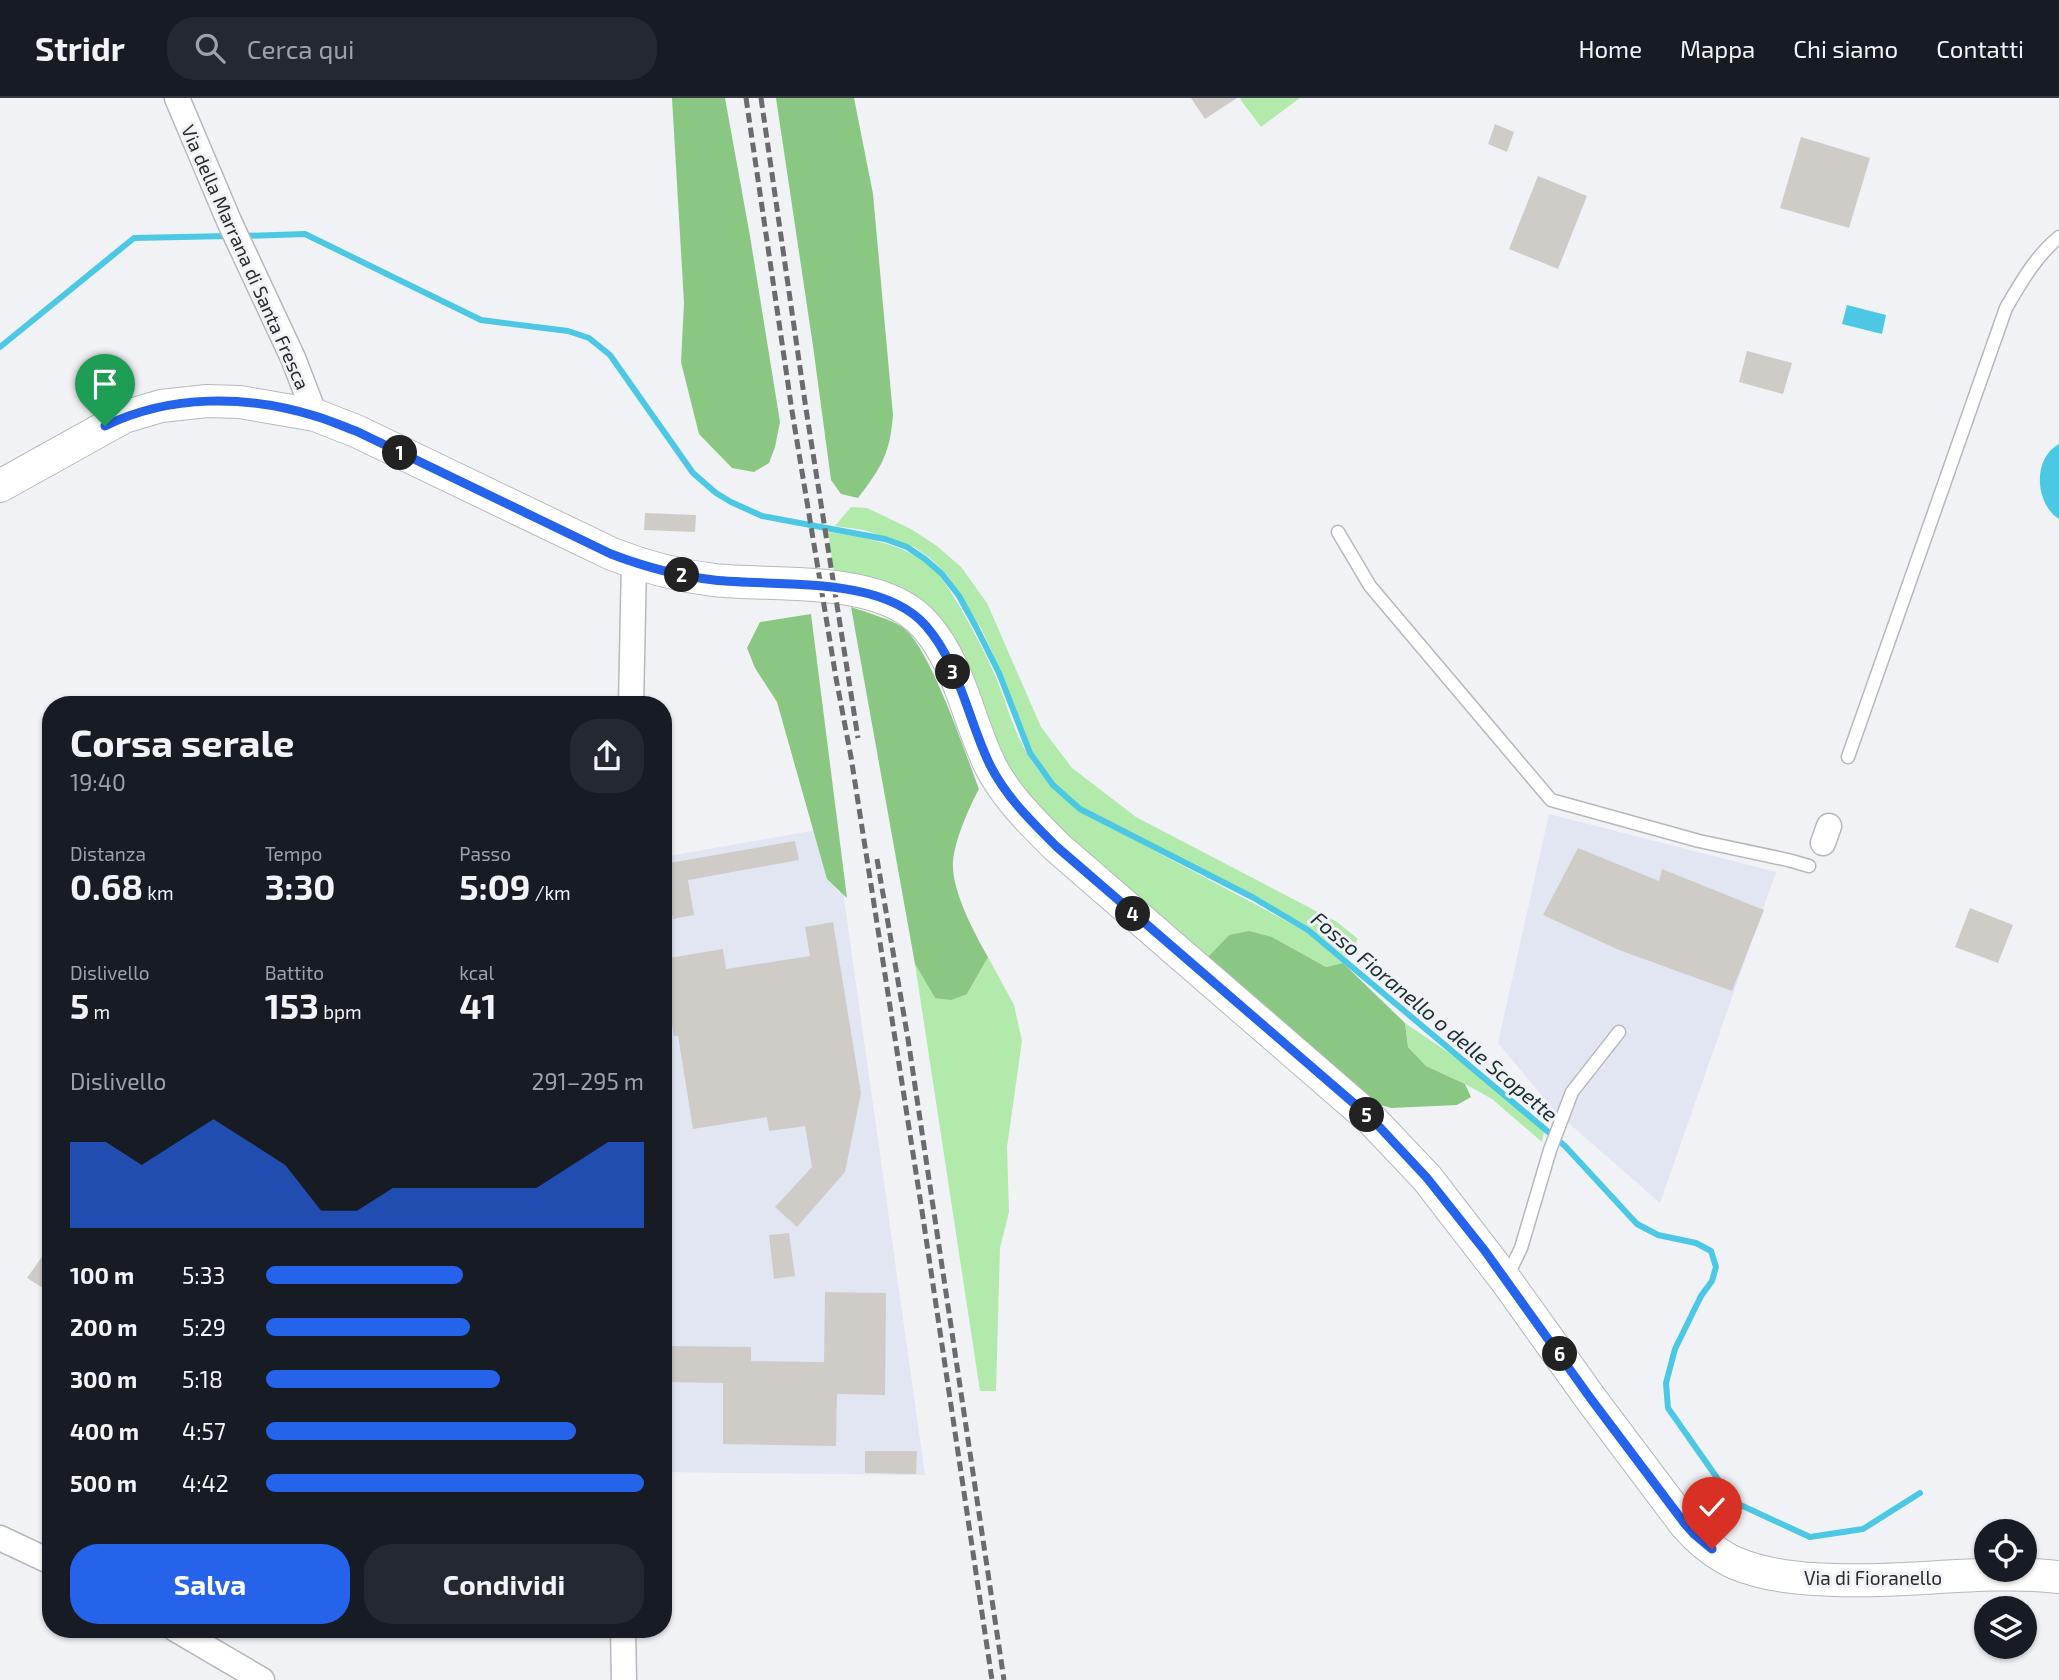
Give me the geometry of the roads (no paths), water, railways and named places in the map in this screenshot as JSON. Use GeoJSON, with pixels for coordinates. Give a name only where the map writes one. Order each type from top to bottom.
{"type":"FeatureCollection","features":[{"type":"Feature","properties":{"kind":"street","name":"Via della Marrana di Santa Fresca"},"geometry":{"type":"LineString","coordinates":[[177,98],[236,236],[293,358],[315,415]]}},
{"type":"Feature","properties":{"kind":"street","name":"Via di Fioranello"},"geometry":{"type":"LineString","coordinates":[[0,486],[114,422],[161,406],[207,401],[240,402],[315,415],[356,431],[634,563],[712,580],[857,590],[892,601],[919,618],[936,639],[957,679],[989,763],[997,778],[1028,818],[1057,847],[1372,1119],[1427,1178],[1505,1279],[1685,1524],[1702,1542],[1734,1563],[1788,1577],[1818,1580],[1879,1581],[2011,1574],[2059,1577]]}},
{"type":"Feature","properties":{"kind":"street"},"geometry":{"type":"LineString","coordinates":[[631,696],[634,563]]}},
{"type":"Feature","properties":{"kind":"street"},"geometry":{"type":"LineString","coordinates":[[0,1538],[42,1558]]}},
{"type":"Feature","properties":{"kind":"street"},"geometry":{"type":"LineString","coordinates":[[190,1638],[262,1680]]}},
{"type":"Feature","properties":{"kind":"street"},"geometry":{"type":"LineString","coordinates":[[623,1638],[624,1680]]}},
{"type":"Feature","properties":{"kind":"lane"},"geometry":{"type":"LineString","coordinates":[[1848,757],[2006,308],[2044,250],[2059,237]]}},
{"type":"Feature","properties":{"kind":"lane"},"geometry":{"type":"LineString","coordinates":[[1338,532],[1370,586],[1551,800],[1699,841],[1809,866]]}},
{"type":"Feature","properties":{"kind":"lane"},"geometry":{"type":"LineString","coordinates":[[1505,1279],[1521,1248],[1550,1150],[1572,1091],[1619,1032]]}},
{"type":"Feature","properties":{"kind":"water"},"geometry":{"type":"Polygon","coordinates":[[[1847,305],[1886,315],[1882,334],[1842,324],[1847,305]]]}},
{"type":"Feature","properties":{"kind":"water"},"geometry":{"type":"Polygon","coordinates":[[[2059,444],[2059,519],[2045,503],[2040,481],[2044,460],[2059,444]]]}},
{"type":"Feature","properties":{"kind":"waterway","name":"Fosso Fioranello o delle Scopette"},"geometry":{"type":"LineString","coordinates":[[243,236],[305,234],[481,320],[568,331],[589,338],[610,355],[693,473],[716,493],[762,516],[885,539],[907,547],[925,559],[942,574],[959,596],[976,627],[999,673],[1030,753],[1053,785],[1080,809],[1254,898],[1308,930],[1565,1146],[1637,1224],[1658,1235],[1696,1243],[1711,1251],[1716,1267],[1712,1281],[1701,1296],[1675,1349],[1666,1383],[1668,1408],[1734,1502],[1810,1537],[1863,1529],[1920,1493]]}},
{"type":"Feature","properties":{"kind":"waterway","name":"Fosso Fioranello o delle Scopette"},"geometry":{"type":"LineString","coordinates":[[0,347],[134,238],[228,236]]}},
{"type":"Feature","properties":{"kind":"railway"},"geometry":{"type":"LineString","coordinates":[[746,98],[792,411],[851,757],[922,1211],[992,1680]]}},
{"type":"Feature","properties":{"kind":"railway"},"geometry":{"type":"LineString","coordinates":[[761,98],[806,409],[858,738]]}},
{"type":"Feature","properties":{"kind":"railway"},"geometry":{"type":"LineString","coordinates":[[877,859],[908,1039],[1004,1680]]}}]}
